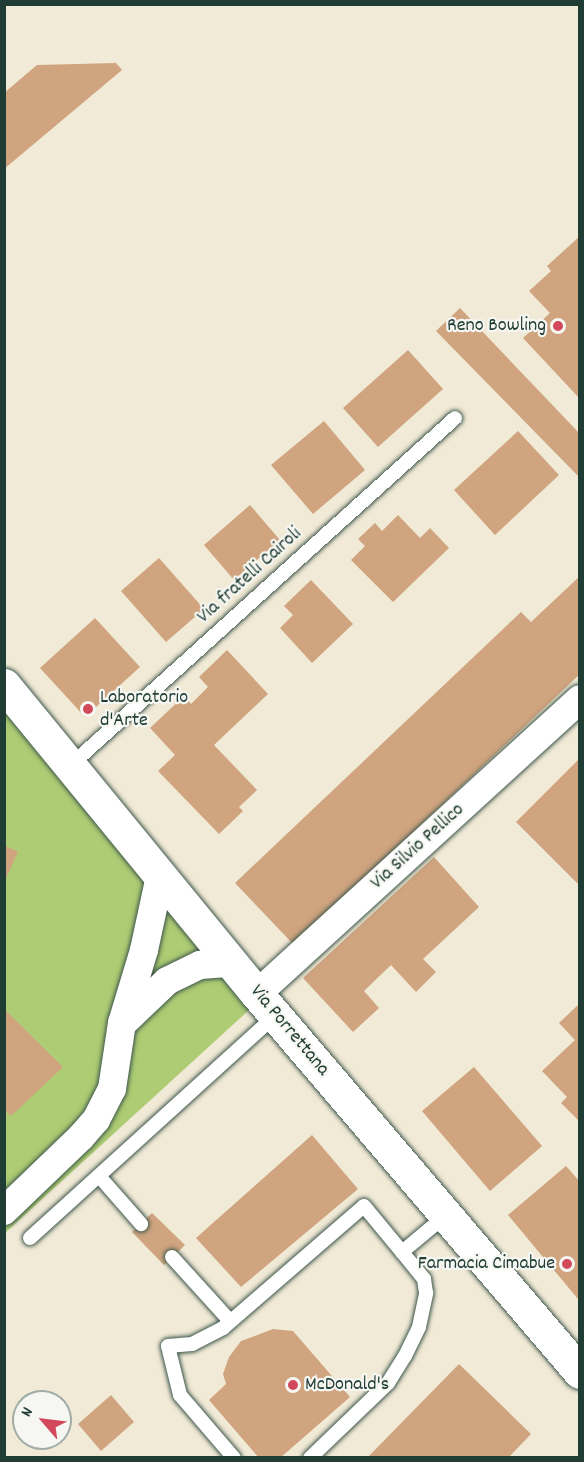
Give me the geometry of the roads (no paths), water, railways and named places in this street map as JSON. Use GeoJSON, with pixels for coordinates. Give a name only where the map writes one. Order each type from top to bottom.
{"type":"FeatureCollection","features":[{"type":"Feature","properties":{"kind":"main road","name":"Via Porrettana"},"geometry":{"type":"LineString","coordinates":[[4,686],[72,764],[266,1005],[579,1372]]}},
{"type":"Feature","properties":{"kind":"street","name":"Via Silvio Pellico"},"geometry":{"type":"LineString","coordinates":[[266,1005],[579,699]]}},
{"type":"Feature","properties":{"kind":"street"},"geometry":{"type":"LineString","coordinates":[[4,1211],[96,1120],[112,1089],[122,1023],[144,950],[160,876]]}},
{"type":"Feature","properties":{"kind":"street"},"geometry":{"type":"LineString","coordinates":[[122,1023],[167,981],[200,965],[231,963]]}},
{"type":"Feature","properties":{"kind":"lane","name":"Via fratelli Cairoli"},"geometry":{"type":"LineString","coordinates":[[72,764],[455,418]]}},
{"type":"Feature","properties":{"kind":"lane"},"geometry":{"type":"LineString","coordinates":[[30,1238],[99,1176],[266,1005]]}},
{"type":"Feature","properties":{"kind":"lane"},"geometry":{"type":"LineString","coordinates":[[99,1176],[141,1224]]}},
{"type":"Feature","properties":{"kind":"lane"},"geometry":{"type":"LineString","coordinates":[[234,1458],[180,1395],[168,1347],[192,1344],[231,1321],[364,1206],[424,1279],[426,1293],[418,1327],[398,1370],[310,1458]]}},
{"type":"Feature","properties":{"kind":"lane"},"geometry":{"type":"LineString","coordinates":[[402,1252],[445,1216]]}},
{"type":"Feature","properties":{"kind":"lane"},"geometry":{"type":"LineString","coordinates":[[172,1257],[231,1321]]}},
{"type":"Feature","properties":{"kind":"place","name":"Reno Bowling"},"geometry":{"type":"Point","coordinates":[558,326]}},
{"type":"Feature","properties":{"kind":"place","name":"Laboratorio d'Arte"},"geometry":{"type":"Point","coordinates":[88,709]}},
{"type":"Feature","properties":{"kind":"place","name":"Farmacia Cimabue"},"geometry":{"type":"Point","coordinates":[567,1264]}},
{"type":"Feature","properties":{"kind":"place","name":"McDonald's"},"geometry":{"type":"Point","coordinates":[293,1385]}}]}
